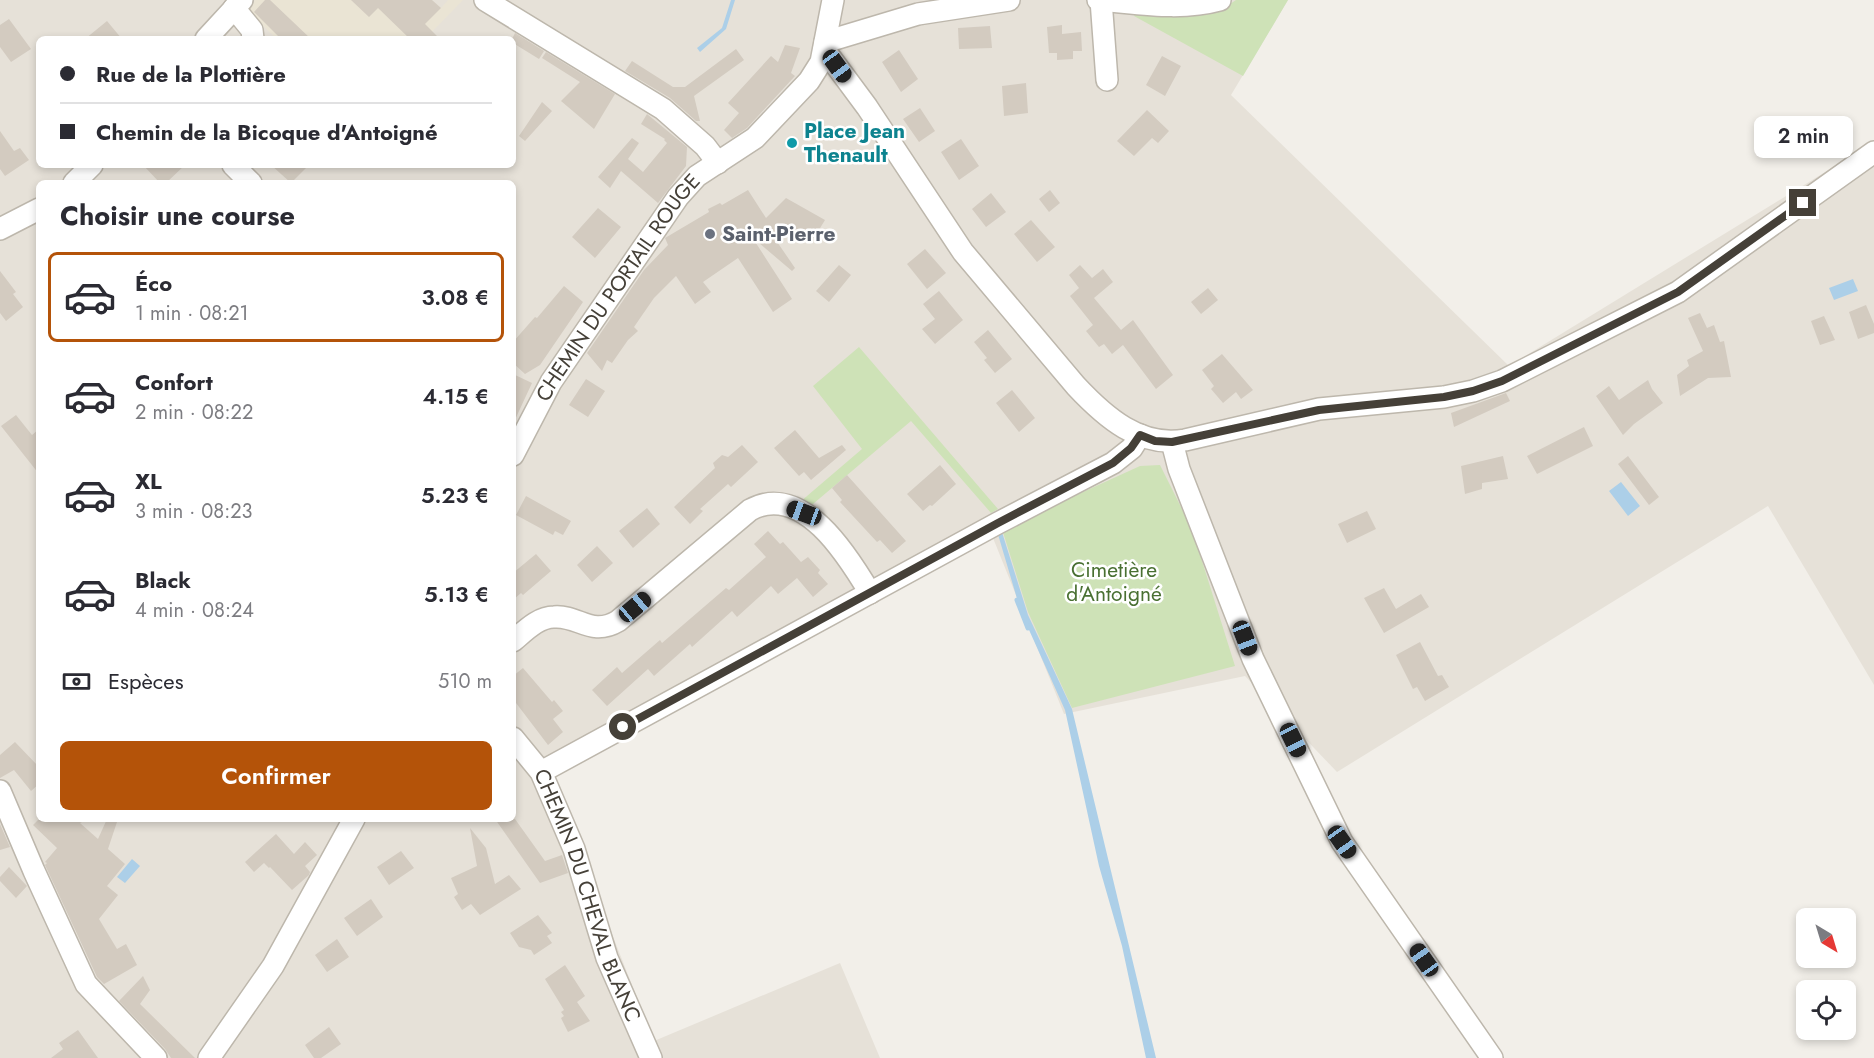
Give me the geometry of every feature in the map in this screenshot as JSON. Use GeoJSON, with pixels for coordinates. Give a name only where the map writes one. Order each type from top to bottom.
{"type":"FeatureCollection","features":[{"type":"Feature","properties":{"kind":"street"},"geometry":{"type":"LineString","coordinates":[[485,0],[663,109],[705,146],[718,163]]}},
{"type":"Feature","properties":{"kind":"street","name":"CHEMIN DU PORTAIL ROUGE"},"geometry":{"type":"LineString","coordinates":[[516,449],[551,382],[678,197],[697,176],[755,138],[817,70],[825,45],[833,0]]}},
{"type":"Feature","properties":{"kind":"street"},"geometry":{"type":"LineString","coordinates":[[1009,0],[918,15],[825,45],[963,252],[1095,407],[1118,425],[1155,441],[1172,442],[1319,410],[1444,397],[1473,391],[1502,381],[1678,292],[1874,152]]}},
{"type":"Feature","properties":{"kind":"street"},"geometry":{"type":"LineString","coordinates":[[1107,80],[1099,0],[1181,7],[1220,0]]}},
{"type":"Feature","properties":{"kind":"street"},"geometry":{"type":"LineString","coordinates":[[213,36],[238,4],[252,30],[253,36]]}},
{"type":"Feature","properties":{"kind":"street"},"geometry":{"type":"LineString","coordinates":[[77,180],[89,168]]}},
{"type":"Feature","properties":{"kind":"street"},"geometry":{"type":"LineString","coordinates":[[235,168],[248,180]]}},
{"type":"Feature","properties":{"kind":"street"},"geometry":{"type":"LineString","coordinates":[[0,229],[36,215]]}},
{"type":"Feature","properties":{"kind":"street"},"geometry":{"type":"LineString","coordinates":[[541,772],[998,523],[1113,463],[1131,448],[1140,435]]}},
{"type":"Feature","properties":{"kind":"street"},"geometry":{"type":"LineString","coordinates":[[1172,442],[1179,469],[1253,659],[1342,842],[1492,1058]]}},
{"type":"Feature","properties":{"kind":"street"},"geometry":{"type":"LineString","coordinates":[[516,639],[533,625],[554,616],[600,628],[609,626],[618,621],[750,510],[771,503],[804,513],[812,518],[849,557],[870,593]]}},
{"type":"Feature","properties":{"kind":"street","name":"CHEMIN DU CHEVAL BLANC"},"geometry":{"type":"LineString","coordinates":[[516,742],[541,772],[574,849],[607,958],[651,1058]]}},
{"type":"Feature","properties":{"kind":"street"},"geometry":{"type":"LineString","coordinates":[[0,791],[86,984],[156,1058]]}},
{"type":"Feature","properties":{"kind":"street"},"geometry":{"type":"LineString","coordinates":[[209,1058],[273,966],[352,822]]}},
{"type":"Feature","properties":{"kind":"shaded area"},"geometry":{"type":"Polygon","coordinates":[[[0,0],[1288,0],[1231,95],[1509,366],[1874,142],[1874,685],[1768,506],[1337,772],[1245,676],[1064,714],[993,538],[550,776],[654,1041],[840,963],[880,1058],[0,1058],[0,0]]]}},
{"type":"Feature","properties":{"kind":"shaded area"},"geometry":{"type":"Polygon","coordinates":[[[255,0],[432,0],[441,8],[448,0],[463,0],[428,36],[274,36],[248,12],[250,10],[248,8],[255,0]]]}},
{"type":"Feature","properties":{"kind":"green space"},"geometry":{"type":"Polygon","coordinates":[[[1236,0],[1288,0],[1243,76],[1134,16],[1136,13],[1188,17],[1212,12],[1236,0]]]}},
{"type":"Feature","properties":{"kind":"green space"},"geometry":{"type":"Polygon","coordinates":[[[859,347],[998,509],[991,513],[911,421],[813,504],[800,502],[862,449],[813,386],[859,347]]]}},
{"type":"Feature","properties":{"kind":"green space","name":"Cimetière d'Antoigné"},"geometry":{"type":"Polygon","coordinates":[[[1160,465],[1192,529],[1235,666],[1072,708],[1028,612],[1002,529],[1140,466],[1160,465]]]}},
{"type":"Feature","properties":{"kind":"water"},"geometry":{"type":"Polygon","coordinates":[[[731,0],[735,0],[726,29],[700,52],[697,48],[722,28],[731,0]]]}},
{"type":"Feature","properties":{"kind":"water"},"geometry":{"type":"Polygon","coordinates":[[[1853,279],[1858,291],[1834,300],[1829,288],[1853,279]]]}},
{"type":"Feature","properties":{"kind":"water"},"geometry":{"type":"Polygon","coordinates":[[[1621,482],[1640,506],[1628,516],[1609,491],[1621,482]]]}},
{"type":"Feature","properties":{"kind":"water"},"geometry":{"type":"Polygon","coordinates":[[[1001,529],[1028,615],[1072,709],[1156,1058],[1146,1058],[1122,946],[1099,866],[1065,710],[1021,612],[997,531],[1001,529]]]}},
{"type":"Feature","properties":{"kind":"water"},"geometry":{"type":"Polygon","coordinates":[[[132,859],[140,866],[125,883],[117,877],[132,859]]]}},
{"type":"Feature","properties":{"kind":"building"},"geometry":{"type":"Polygon","coordinates":[[[265,0],[270,0],[308,36],[278,36],[254,12],[265,0]]]}},
{"type":"Feature","properties":{"kind":"building"},"geometry":{"type":"Polygon","coordinates":[[[351,0],[432,0],[441,8],[425,24],[437,36],[407,36],[378,8],[369,17],[351,0]]]}},
{"type":"Feature","properties":{"kind":"building"},"geometry":{"type":"Polygon","coordinates":[[[9,19],[31,49],[11,62],[0,47],[0,25],[9,19]]]}},
{"type":"Feature","properties":{"kind":"building"},"geometry":{"type":"Polygon","coordinates":[[[107,21],[120,36],[89,36],[107,21]]]}},
{"type":"Feature","properties":{"kind":"building"},"geometry":{"type":"Polygon","coordinates":[[[1062,25],[1062,34],[1081,32],[1082,51],[1073,51],[1073,59],[1057,60],[1057,53],[1049,53],[1047,27],[1062,25]]]}},
{"type":"Feature","properties":{"kind":"building"},"geometry":{"type":"Polygon","coordinates":[[[990,26],[992,48],[959,49],[958,28],[990,26]]]}},
{"type":"Feature","properties":{"kind":"building"},"geometry":{"type":"Polygon","coordinates":[[[515,33],[544,51],[539,59],[516,45],[516,36],[514,36],[515,33]]]}},
{"type":"Feature","properties":{"kind":"building"},"geometry":{"type":"Polygon","coordinates":[[[785,45],[800,48],[791,73],[795,76],[747,128],[732,138],[724,130],[739,113],[728,103],[771,56],[778,62],[785,45]]]}},
{"type":"Feature","properties":{"kind":"building"},"geometry":{"type":"Polygon","coordinates":[[[736,49],[744,60],[694,96],[700,121],[696,121],[670,98],[625,71],[632,61],[673,87],[685,87],[736,49]]]}},
{"type":"Feature","properties":{"kind":"building"},"geometry":{"type":"Polygon","coordinates":[[[899,50],[918,79],[901,92],[882,62],[899,50]]]}},
{"type":"Feature","properties":{"kind":"building"},"geometry":{"type":"Polygon","coordinates":[[[546,52],[615,94],[594,129],[561,101],[580,82],[542,58],[546,52]]]}},
{"type":"Feature","properties":{"kind":"building"},"geometry":{"type":"Polygon","coordinates":[[[1162,56],[1181,66],[1165,96],[1146,85],[1162,56]]]}},
{"type":"Feature","properties":{"kind":"building"},"geometry":{"type":"Polygon","coordinates":[[[1026,83],[1028,113],[1004,116],[1002,86],[1026,83]]]}},
{"type":"Feature","properties":{"kind":"building"},"geometry":{"type":"Polygon","coordinates":[[[542,102],[552,111],[525,141],[519,136],[542,102]]]}},
{"type":"Feature","properties":{"kind":"building"},"geometry":{"type":"Polygon","coordinates":[[[920,108],[935,131],[919,142],[903,119],[920,108]]]}},
{"type":"Feature","properties":{"kind":"building"},"geometry":{"type":"Polygon","coordinates":[[[1147,110],[1169,131],[1158,143],[1152,138],[1134,156],[1117,141],[1147,110]]]}},
{"type":"Feature","properties":{"kind":"building"},"geometry":{"type":"Polygon","coordinates":[[[647,114],[687,147],[686,166],[658,203],[621,171],[610,188],[598,177],[632,138],[639,143],[628,159],[643,172],[667,143],[665,139],[641,124],[647,114]]]}},
{"type":"Feature","properties":{"kind":"building"},"geometry":{"type":"Polygon","coordinates":[[[0,131],[14,151],[20,148],[29,160],[5,176],[0,169],[0,131]]]}},
{"type":"Feature","properties":{"kind":"building"},"geometry":{"type":"Polygon","coordinates":[[[961,139],[979,166],[959,180],[941,152],[961,139]]]}},
{"type":"Feature","properties":{"kind":"building"},"geometry":{"type":"Polygon","coordinates":[[[146,168],[182,168],[169,180],[157,180],[146,168]]]}},
{"type":"Feature","properties":{"kind":"building"},"geometry":{"type":"Polygon","coordinates":[[[274,168],[306,168],[294,180],[288,180],[274,168]]]}},
{"type":"Feature","properties":{"kind":"building"},"geometry":{"type":"Polygon","coordinates":[[[748,190],[766,218],[786,198],[825,220],[814,238],[803,232],[771,233],[795,268],[792,271],[752,237],[792,299],[773,312],[738,258],[703,282],[711,292],[695,304],[676,276],[654,298],[634,327],[638,331],[628,340],[612,363],[607,360],[602,371],[587,353],[644,270],[668,245],[665,238],[709,212],[708,209],[720,203],[722,205],[748,190]]]}},
{"type":"Feature","properties":{"kind":"building"},"geometry":{"type":"Polygon","coordinates":[[[1050,190],[1060,203],[1049,212],[1039,199],[1050,190]]]}},
{"type":"Feature","properties":{"kind":"building"},"geometry":{"type":"Polygon","coordinates":[[[991,193],[1006,212],[986,227],[972,209],[991,193]]]}},
{"type":"Feature","properties":{"kind":"building"},"geometry":{"type":"Polygon","coordinates":[[[598,208],[621,227],[595,258],[572,237],[598,208]]]}},
{"type":"Feature","properties":{"kind":"building"},"geometry":{"type":"Polygon","coordinates":[[[1031,220],[1055,247],[1037,262],[1014,234],[1031,220]]]}},
{"type":"Feature","properties":{"kind":"building"},"geometry":{"type":"Polygon","coordinates":[[[925,249],[946,273],[927,289],[907,264],[925,249]]]}},
{"type":"Feature","properties":{"kind":"building"},"geometry":{"type":"Polygon","coordinates":[[[839,265],[851,275],[829,302],[816,291],[839,265]]]}},
{"type":"Feature","properties":{"kind":"building"},"geometry":{"type":"Polygon","coordinates":[[[1080,265],[1092,278],[1103,269],[1113,282],[1094,298],[1121,330],[1133,320],[1173,375],[1156,389],[1123,345],[1112,354],[1104,344],[1099,347],[1086,331],[1093,325],[1070,296],[1079,288],[1069,275],[1080,265]]]}},
{"type":"Feature","properties":{"kind":"building"},"geometry":{"type":"Polygon","coordinates":[[[0,271],[16,292],[13,294],[23,307],[6,321],[0,313],[0,271]]]}},
{"type":"Feature","properties":{"kind":"building"},"geometry":{"type":"Polygon","coordinates":[[[564,286],[583,302],[540,365],[525,374],[516,366],[516,339],[535,317],[537,318],[564,286]]]}},
{"type":"Feature","properties":{"kind":"building"},"geometry":{"type":"Polygon","coordinates":[[[1208,288],[1218,300],[1201,314],[1191,302],[1208,288]]]}},
{"type":"Feature","properties":{"kind":"building"},"geometry":{"type":"Polygon","coordinates":[[[939,291],[963,320],[935,344],[922,329],[935,319],[923,304],[939,291]]]}},
{"type":"Feature","properties":{"kind":"building"},"geometry":{"type":"Polygon","coordinates":[[[1866,305],[1874,324],[1874,333],[1858,339],[1849,312],[1866,305]]]}},
{"type":"Feature","properties":{"kind":"building"},"geometry":{"type":"Polygon","coordinates":[[[1700,313],[1707,328],[1714,325],[1720,342],[1724,341],[1731,377],[1708,378],[1680,396],[1677,375],[1689,366],[1687,360],[1703,351],[1688,318],[1700,313]]]}},
{"type":"Feature","properties":{"kind":"building"},"geometry":{"type":"Polygon","coordinates":[[[1824,316],[1835,340],[1820,345],[1811,321],[1824,316]]]}},
{"type":"Feature","properties":{"kind":"building"},"geometry":{"type":"Polygon","coordinates":[[[988,330],[1012,359],[995,373],[984,360],[987,358],[974,342],[988,330]]]}},
{"type":"Feature","properties":{"kind":"building"},"geometry":{"type":"Polygon","coordinates":[[[1222,354],[1253,390],[1241,399],[1236,392],[1223,403],[1211,389],[1214,386],[1202,370],[1222,354]]]}},
{"type":"Feature","properties":{"kind":"building"},"geometry":{"type":"Polygon","coordinates":[[[516,375],[532,383],[516,418],[516,375]]]}},
{"type":"Feature","properties":{"kind":"building"},"geometry":{"type":"Polygon","coordinates":[[[586,379],[605,391],[588,417],[569,405],[586,379]]]}},
{"type":"Feature","properties":{"kind":"building"},"geometry":{"type":"Polygon","coordinates":[[[1648,380],[1663,403],[1623,435],[1596,396],[1609,386],[1619,400],[1648,380]]]}},
{"type":"Feature","properties":{"kind":"building"},"geometry":{"type":"Polygon","coordinates":[[[1012,390],[1035,418],[1019,432],[996,403],[1012,390]]]}},
{"type":"Feature","properties":{"kind":"building"},"geometry":{"type":"Polygon","coordinates":[[[1506,393],[1510,401],[1454,427],[1451,413],[1506,393]]]}},
{"type":"Feature","properties":{"kind":"building"},"geometry":{"type":"Polygon","coordinates":[[[16,415],[32,435],[36,432],[36,470],[1,426],[16,415]]]}},
{"type":"Feature","properties":{"kind":"building"},"geometry":{"type":"Polygon","coordinates":[[[1584,427],[1593,446],[1537,474],[1527,456],[1584,427]]]}},
{"type":"Feature","properties":{"kind":"building"},"geometry":{"type":"Polygon","coordinates":[[[795,430],[819,458],[842,445],[846,450],[811,480],[804,472],[799,476],[774,448],[795,430]]]}},
{"type":"Feature","properties":{"kind":"building"},"geometry":{"type":"Polygon","coordinates":[[[742,445],[758,462],[731,487],[728,484],[700,509],[703,511],[690,524],[674,507],[715,468],[713,463],[722,455],[728,457],[742,445]]]}},
{"type":"Feature","properties":{"kind":"building"},"geometry":{"type":"Polygon","coordinates":[[[1503,456],[1508,479],[1482,483],[1482,489],[1465,494],[1461,466],[1503,456]]]}},
{"type":"Feature","properties":{"kind":"building"},"geometry":{"type":"Polygon","coordinates":[[[1628,456],[1659,497],[1649,505],[1618,464],[1628,456]]]}},
{"type":"Feature","properties":{"kind":"building"},"geometry":{"type":"Polygon","coordinates":[[[940,465],[956,484],[932,506],[930,505],[923,511],[907,494],[940,465]]]}},
{"type":"Feature","properties":{"kind":"building"},"geometry":{"type":"Polygon","coordinates":[[[847,475],[906,541],[892,553],[880,540],[877,542],[840,502],[842,500],[832,488],[847,475]]]}},
{"type":"Feature","properties":{"kind":"building"},"geometry":{"type":"Polygon","coordinates":[[[526,496],[571,521],[563,535],[555,531],[553,535],[516,515],[526,496]]]}},
{"type":"Feature","properties":{"kind":"building"},"geometry":{"type":"Polygon","coordinates":[[[647,508],[660,524],[633,548],[619,531],[647,508]]]}},
{"type":"Feature","properties":{"kind":"building"},"geometry":{"type":"Polygon","coordinates":[[[1367,511],[1376,529],[1347,543],[1338,524],[1367,511]]]}},
{"type":"Feature","properties":{"kind":"building"},"geometry":{"type":"Polygon","coordinates":[[[768,531],[780,544],[783,542],[801,562],[808,557],[820,570],[818,573],[828,584],[813,597],[797,578],[778,594],[771,586],[737,617],[732,611],[692,647],[690,644],[654,676],[648,669],[607,706],[592,690],[617,667],[622,673],[660,640],[662,643],[726,588],[729,590],[766,557],[754,544],[768,531]]]}},
{"type":"Feature","properties":{"kind":"building"},"geometry":{"type":"Polygon","coordinates":[[[597,546],[613,563],[592,582],[577,565],[597,546]]]}},
{"type":"Feature","properties":{"kind":"building"},"geometry":{"type":"Polygon","coordinates":[[[536,554],[551,571],[523,595],[521,593],[516,597],[516,571],[536,554]]]}},
{"type":"Feature","properties":{"kind":"building"},"geometry":{"type":"Polygon","coordinates":[[[1384,588],[1396,609],[1421,594],[1429,607],[1384,633],[1364,598],[1384,588]]]}},
{"type":"Feature","properties":{"kind":"building"},"geometry":{"type":"Polygon","coordinates":[[[1420,642],[1438,676],[1442,675],[1449,687],[1425,701],[1417,687],[1413,689],[1396,655],[1420,642]]]}},
{"type":"Feature","properties":{"kind":"building"},"geometry":{"type":"Polygon","coordinates":[[[523,668],[552,702],[554,700],[563,711],[553,719],[563,732],[548,745],[516,703],[516,674],[523,668]]]}},
{"type":"Feature","properties":{"kind":"building"},"geometry":{"type":"Polygon","coordinates":[[[15,742],[36,764],[36,787],[31,791],[14,770],[0,778],[0,755],[15,742]]]}},
{"type":"Feature","properties":{"kind":"building"},"geometry":{"type":"Polygon","coordinates":[[[516,820],[545,861],[562,855],[568,873],[540,883],[497,822],[516,820]]]}},
{"type":"Feature","properties":{"kind":"building"},"geometry":{"type":"Polygon","coordinates":[[[36,822],[82,822],[80,823],[98,839],[106,822],[117,822],[108,849],[125,864],[107,886],[118,895],[99,919],[117,949],[126,944],[137,965],[104,984],[97,977],[45,865],[57,848],[33,825],[36,822]]]}},
{"type":"Feature","properties":{"kind":"building"},"geometry":{"type":"Polygon","coordinates":[[[0,824],[10,847],[0,850],[0,824]]]}},
{"type":"Feature","properties":{"kind":"building"},"geometry":{"type":"Polygon","coordinates":[[[470,828],[486,848],[495,884],[509,875],[521,889],[480,915],[471,904],[462,910],[454,897],[458,894],[451,878],[477,866],[470,828]]]}},
{"type":"Feature","properties":{"kind":"building"},"geometry":{"type":"Polygon","coordinates":[[[276,834],[294,854],[305,842],[317,855],[305,866],[310,872],[309,875],[292,890],[264,863],[254,872],[245,862],[276,834]]]}},
{"type":"Feature","properties":{"kind":"building"},"geometry":{"type":"Polygon","coordinates":[[[401,851],[414,868],[389,885],[377,867],[401,851]]]}},
{"type":"Feature","properties":{"kind":"building"},"geometry":{"type":"Polygon","coordinates":[[[9,867],[27,886],[16,898],[0,881],[0,877],[9,867]]]}},
{"type":"Feature","properties":{"kind":"building"},"geometry":{"type":"Polygon","coordinates":[[[371,899],[383,917],[357,936],[344,918],[371,899]]]}},
{"type":"Feature","properties":{"kind":"building"},"geometry":{"type":"Polygon","coordinates":[[[538,915],[552,933],[547,936],[552,943],[534,955],[531,950],[519,947],[510,933],[538,915]]]}},
{"type":"Feature","properties":{"kind":"building"},"geometry":{"type":"Polygon","coordinates":[[[337,939],[349,957],[327,972],[315,955],[337,939]]]}},
{"type":"Feature","properties":{"kind":"building"},"geometry":{"type":"Polygon","coordinates":[[[565,965],[585,996],[577,1002],[590,1021],[568,1032],[561,1018],[564,1016],[561,1012],[564,1010],[545,979],[565,965]]]}},
{"type":"Feature","properties":{"kind":"building"},"geometry":{"type":"Polygon","coordinates":[[[143,976],[150,990],[140,1004],[195,1058],[171,1058],[119,1001],[143,976]]]}},
{"type":"Feature","properties":{"kind":"building"},"geometry":{"type":"Polygon","coordinates":[[[329,1027],[341,1044],[321,1058],[314,1058],[305,1045],[329,1027]]]}},
{"type":"Feature","properties":{"kind":"building"},"geometry":{"type":"Polygon","coordinates":[[[78,1030],[98,1058],[51,1058],[63,1049],[59,1043],[78,1030]]]}},
{"type":"Feature","properties":{"kind":"waterway"},"geometry":{"type":"LineString","coordinates":[[1017,600],[1028,628]]}},
{"type":"Feature","properties":{"kind":"place","name":"Place Jean Thenault"},"geometry":{"type":"Point","coordinates":[792,143]}},
{"type":"Feature","properties":{"kind":"place","name":"Saint-Pierre"},"geometry":{"type":"Point","coordinates":[710,234]}},
{"type":"Feature","properties":{"kind":"route"},"geometry":{"type":"LineString","coordinates":[[623,727],[1113,463],[1131,448],[1140,435],[1155,441],[1172,442],[1289,415],[1350,406],[1444,397],[1473,391],[1502,381],[1678,292],[1803,203]]}}]}
